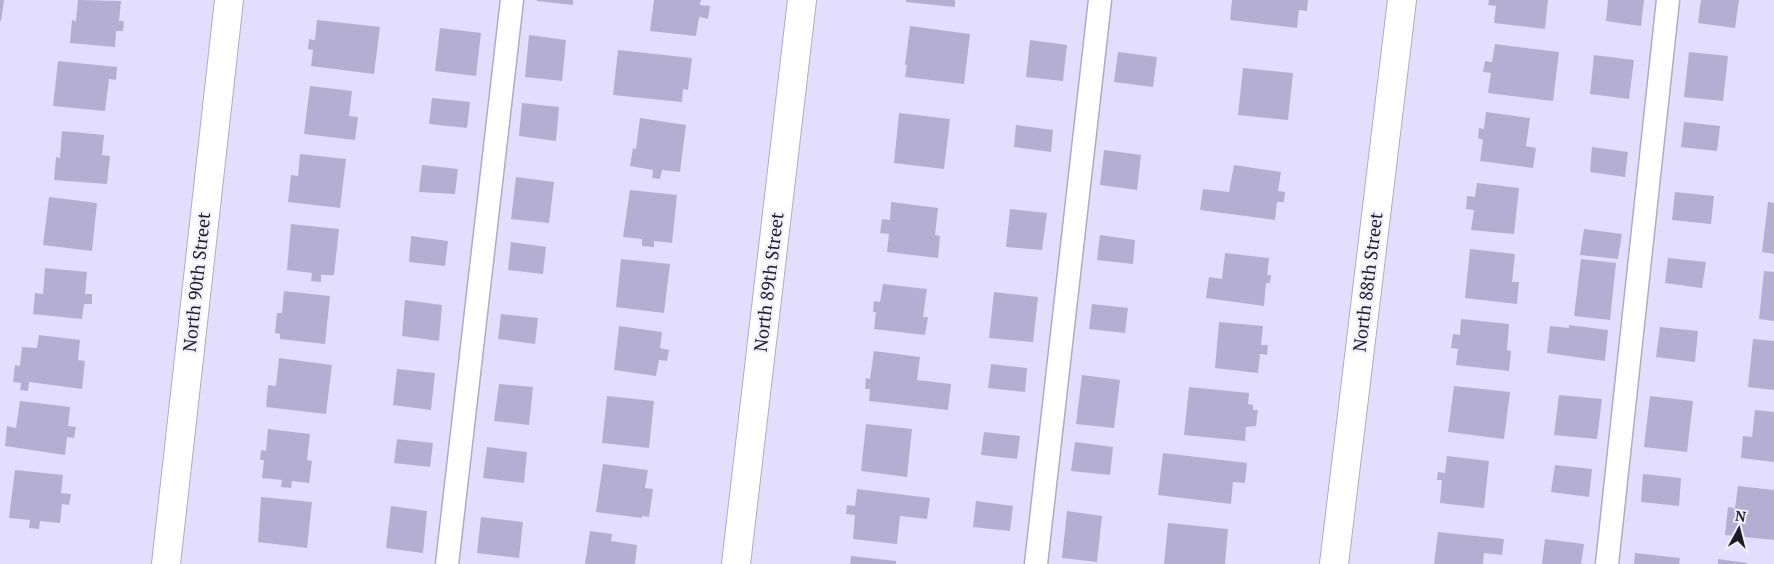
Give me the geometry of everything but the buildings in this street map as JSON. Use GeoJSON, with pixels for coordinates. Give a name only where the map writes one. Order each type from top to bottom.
{"type":"FeatureCollection","features":[{"type":"Feature","properties":{"kind":"street","name":"North 90th Street"},"geometry":{"type":"LineString","coordinates":[[166,564],[228,0]]}},
{"type":"Feature","properties":{"kind":"street","name":"North 89th Street"},"geometry":{"type":"LineString","coordinates":[[736,564],[802,0]]}},
{"type":"Feature","properties":{"kind":"street","name":"North 88th Street"},"geometry":{"type":"LineString","coordinates":[[1334,564],[1402,0]]}},
{"type":"Feature","properties":{"kind":"lane"},"geometry":{"type":"LineString","coordinates":[[447,564],[512,0]]}},
{"type":"Feature","properties":{"kind":"lane"},"geometry":{"type":"LineString","coordinates":[[1036,564],[1100,0]]}},
{"type":"Feature","properties":{"kind":"lane"},"geometry":{"type":"LineString","coordinates":[[1607,564],[1668,0]]}}]}
